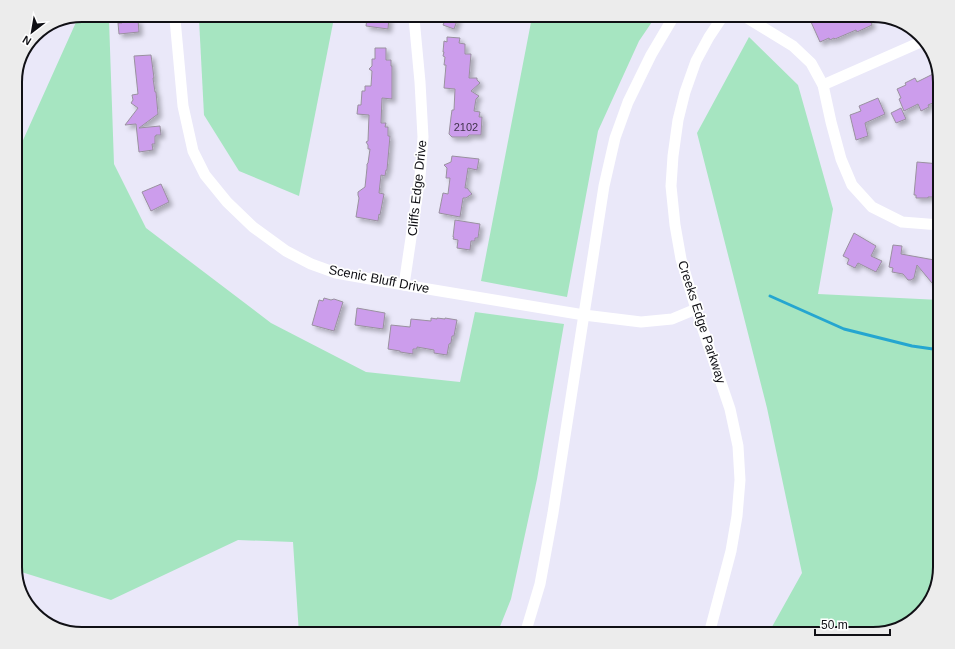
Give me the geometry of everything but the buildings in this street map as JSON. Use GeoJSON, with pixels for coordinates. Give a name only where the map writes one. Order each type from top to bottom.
{"type":"FeatureCollection","features":[{"type":"Feature","properties":{"kind":"street","name":"Scenic Bluff Drive"},"geometry":{"type":"LineString","coordinates":[[175,22],[183,106],[193,151],[205,174],[227,202],[252,227],[286,251],[311,264],[336,273],[584,315],[641,322],[672,319],[696,309]]}},
{"type":"Feature","properties":{"kind":"street","name":"Cliffs Edge Drive"},"geometry":{"type":"LineString","coordinates":[[404,285],[420,177],[423,137],[414,22]]}},
{"type":"Feature","properties":{"kind":"street"},"geometry":{"type":"LineString","coordinates":[[527,627],[540,584],[553,512],[604,186],[615,138],[628,102],[671,22]]}},
{"type":"Feature","properties":{"kind":"street","name":"Creeks Edge Parkway"},"geometry":{"type":"LineString","coordinates":[[711,627],[731,551],[737,516],[740,480],[738,446],[730,409],[696,309],[681,259],[675,225],[671,186],[673,156],[684,92],[696,61],[719,22]]}},
{"type":"Feature","properties":{"kind":"street"},"geometry":{"type":"LineString","coordinates":[[754,22],[793,46],[811,64],[823,85],[841,159],[852,185],[872,207],[902,222],[933,224]]}},
{"type":"Feature","properties":{"kind":"street"},"geometry":{"type":"LineString","coordinates":[[823,85],[918,43]]}},
{"type":"Feature","properties":{"kind":"green space"},"geometry":{"type":"Polygon","coordinates":[[[109,22],[114,164],[146,228],[271,323],[366,372],[460,382],[475,312],[564,324],[537,479],[511,599],[500,627],[299,627],[293,542],[238,540],[111,600],[22,572],[22,142],[76,23],[109,22]]]}},
{"type":"Feature","properties":{"kind":"green space"},"geometry":{"type":"Polygon","coordinates":[[[199,22],[333,22],[299,196],[239,171],[204,115],[199,22]]]}},
{"type":"Feature","properties":{"kind":"green space"},"geometry":{"type":"Polygon","coordinates":[[[531,22],[652,22],[639,41],[598,131],[567,297],[481,281],[531,22]]]}},
{"type":"Feature","properties":{"kind":"green space"},"geometry":{"type":"Polygon","coordinates":[[[749,37],[798,85],[833,209],[818,294],[933,300],[933,566],[931,582],[923,600],[912,612],[896,622],[888,625],[872,627],[772,627],[802,573],[767,408],[697,133],[749,37]]]}},
{"type":"Feature","properties":{"kind":"waterway"},"geometry":{"type":"LineString","coordinates":[[770,296],[844,329],[912,346],[933,349]]}}]}
